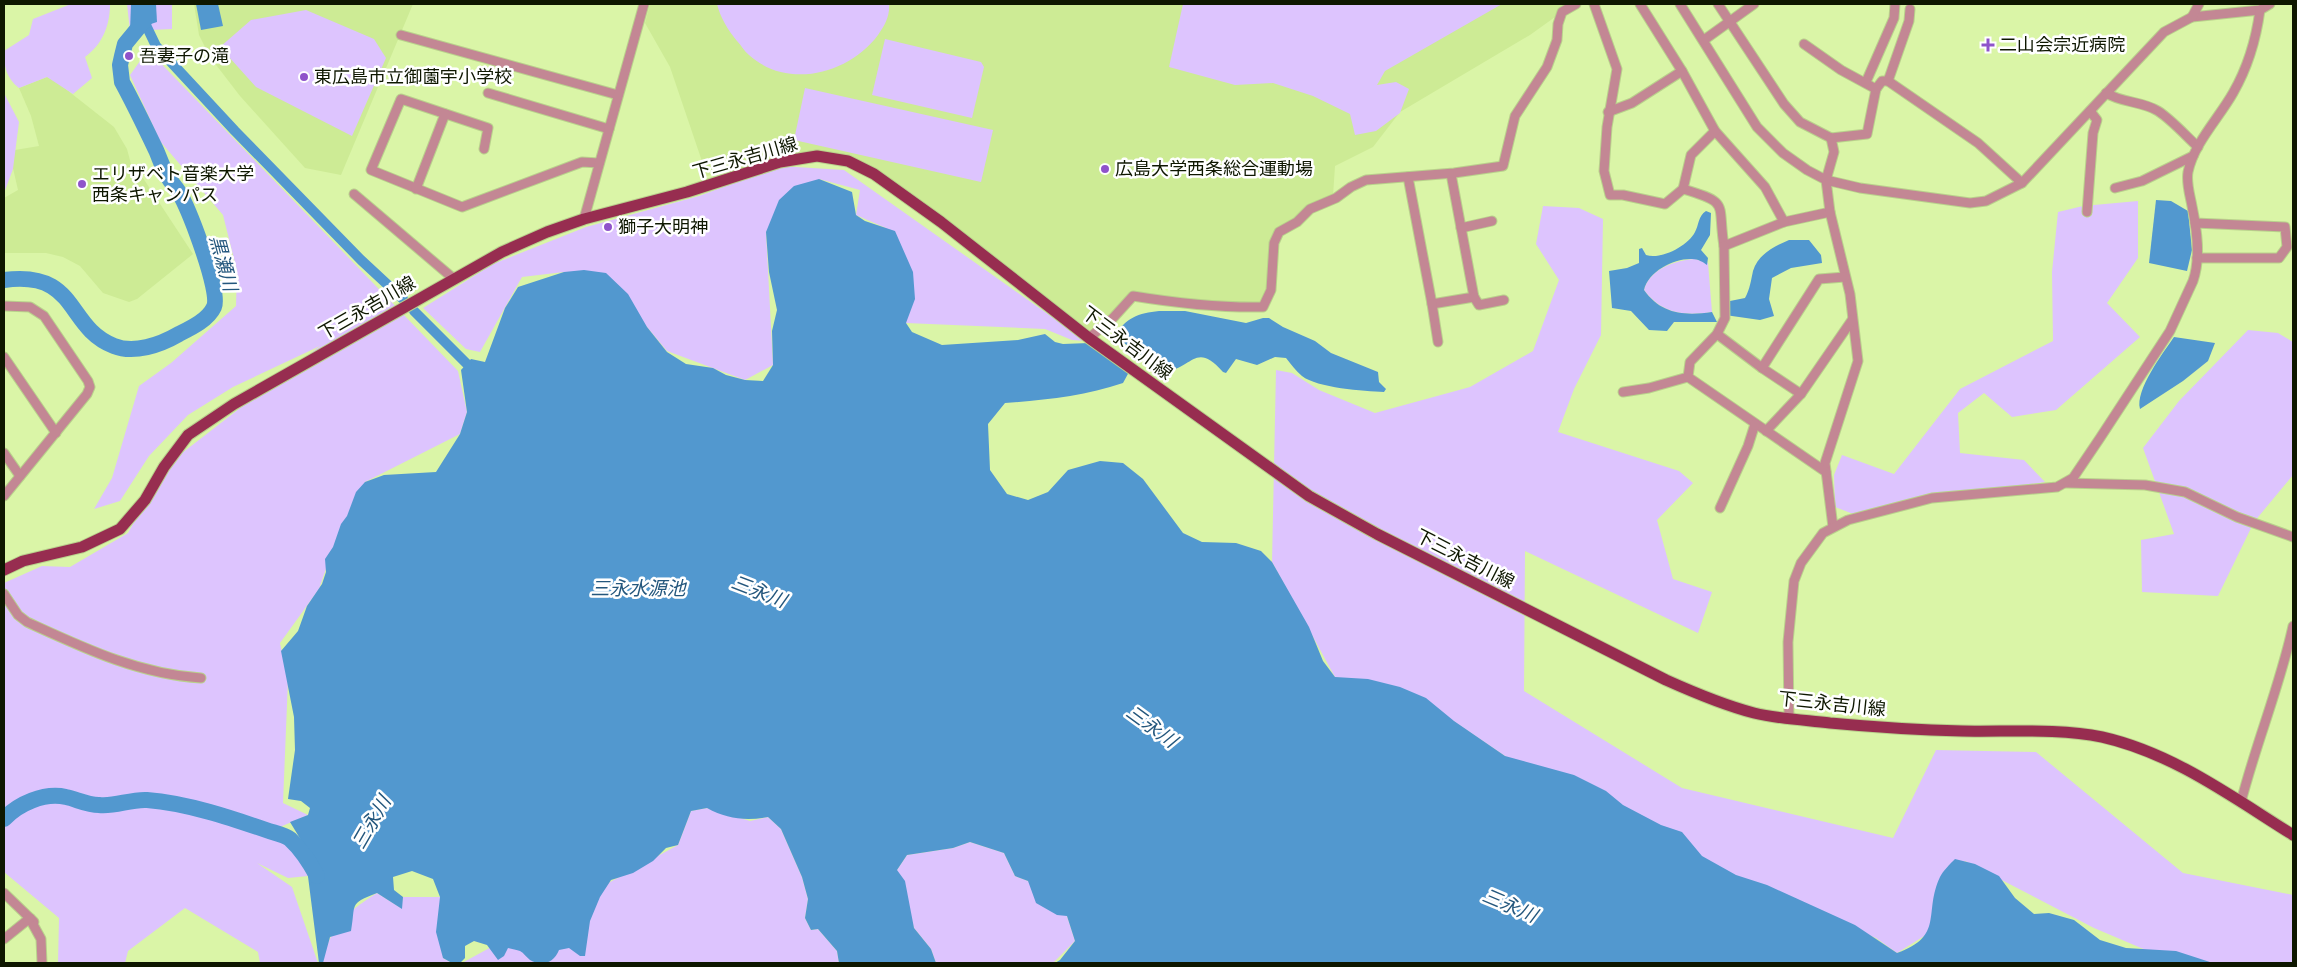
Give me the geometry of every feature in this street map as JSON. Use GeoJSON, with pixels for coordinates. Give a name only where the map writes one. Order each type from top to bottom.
{"type":"FeatureCollection","features":[{"type":"Feature","properties":{"kind":"main road","name":"下三永吉川線"},"geometry":{"type":"LineString","coordinates":[[4,570],[23,561],[82,547],[120,529],[145,500],[164,467],[188,435],[234,404],[502,252],[547,232],[584,219],[686,192],[780,162],[817,156],[848,161],[874,174],[941,222],[1089,338],[1308,496],[1386,538],[1666,680],[1712,700],[1755,713],[1789,719],[1857,726],[1951,731],[2061,733],[2101,737],[2160,756],[2182,766],[2293,835]]}},
{"type":"Feature","properties":{"kind":"street"},"geometry":{"type":"LineString","coordinates":[[584,219],[643,5],[633,4]]}},
{"type":"Feature","properties":{"kind":"street"},"geometry":{"type":"LineString","coordinates":[[1089,338],[1113,318],[1133,296],[1241,308],[1263,307],[1271,290],[1274,243],[1279,232],[1297,222],[1310,209],[1336,198],[1351,186],[1366,180],[1451,174],[1503,166],[1516,116],[1547,68],[1557,40],[1558,24],[1562,12],[1576,4]]}},
{"type":"Feature","properties":{"kind":"street"},"geometry":{"type":"LineString","coordinates":[[1594,4],[1617,69],[1608,112],[1604,171],[1610,195],[1623,195],[1665,204],[1683,189],[1690,155],[1716,131]]}},
{"type":"Feature","properties":{"kind":"street"},"geometry":{"type":"LineString","coordinates":[[1640,4],[1682,71],[1716,131],[1765,187],[1784,222]]}},
{"type":"Feature","properties":{"kind":"street"},"geometry":{"type":"LineString","coordinates":[[1680,4],[1758,127],[1783,153],[1826,180],[1860,188],[1970,203],[1986,201],[2022,183],[2164,32],[2192,17],[2260,10],[2270,4]]}},
{"type":"Feature","properties":{"kind":"street"},"geometry":{"type":"LineString","coordinates":[[1718,4],[1784,104],[1800,122],[1831,138],[1867,134],[1876,89],[1882,81],[1888,80],[1978,143],[2022,183]]}},
{"type":"Feature","properties":{"kind":"street"},"geometry":{"type":"LineString","coordinates":[[1704,40],[1754,4]]}},
{"type":"Feature","properties":{"kind":"street"},"geometry":{"type":"LineString","coordinates":[[1866,82],[1894,18],[1894,4]]}},
{"type":"Feature","properties":{"kind":"street"},"geometry":{"type":"LineString","coordinates":[[2192,17],[2199,4]]}},
{"type":"Feature","properties":{"kind":"street"},"geometry":{"type":"LineString","coordinates":[[1888,80],[1909,21],[1910,10]]}},
{"type":"Feature","properties":{"kind":"street"},"geometry":{"type":"LineString","coordinates":[[1789,719],[1788,642],[1794,581],[1801,563],[1823,533],[1848,520],[1932,498],[2057,487],[2073,478],[2170,331],[2193,281],[2198,238],[2189,194],[2188,174],[2193,156],[2233,93],[2247,65],[2257,34],[2260,10]]}},
{"type":"Feature","properties":{"kind":"street"},"geometry":{"type":"LineString","coordinates":[[401,35],[618,95]]}},
{"type":"Feature","properties":{"kind":"street"},"geometry":{"type":"LineString","coordinates":[[1804,44],[1841,70],[1876,89]]}},
{"type":"Feature","properties":{"kind":"street"},"geometry":{"type":"LineString","coordinates":[[1608,112],[1632,103],[1682,71]]}},
{"type":"Feature","properties":{"kind":"street"},"geometry":{"type":"LineString","coordinates":[[2106,93],[2117,100],[2143,104],[2158,111],[2198,147]]}},
{"type":"Feature","properties":{"kind":"street"},"geometry":{"type":"LineString","coordinates":[[488,94],[609,128]]}},
{"type":"Feature","properties":{"kind":"street"},"geometry":{"type":"LineString","coordinates":[[484,148],[488,128],[401,99],[370,170],[462,207],[582,162],[599,163]]}},
{"type":"Feature","properties":{"kind":"street"},"geometry":{"type":"LineString","coordinates":[[2087,212],[2093,133],[2097,120],[2090,110]]}},
{"type":"Feature","properties":{"kind":"street"},"geometry":{"type":"LineString","coordinates":[[416,188],[445,114]]}},
{"type":"Feature","properties":{"kind":"street"},"geometry":{"type":"LineString","coordinates":[[1831,138],[1834,152],[1826,180],[1830,212],[1850,294],[1858,361],[1825,463],[1833,527]]}},
{"type":"Feature","properties":{"kind":"street"},"geometry":{"type":"LineString","coordinates":[[2115,188],[2142,181],[2193,156]]}},
{"type":"Feature","properties":{"kind":"street"},"geometry":{"type":"LineString","coordinates":[[1451,174],[1474,297],[1480,305],[1504,300]]}},
{"type":"Feature","properties":{"kind":"street"},"geometry":{"type":"LineString","coordinates":[[1408,177],[1438,342]]}},
{"type":"Feature","properties":{"kind":"street"},"geometry":{"type":"LineString","coordinates":[[1683,189],[1717,201],[1722,210],[1724,246],[1725,318],[1718,334],[1690,362],[1688,377]]}},
{"type":"Feature","properties":{"kind":"street"},"geometry":{"type":"LineString","coordinates":[[354,194],[454,279]]}},
{"type":"Feature","properties":{"kind":"street"},"geometry":{"type":"LineString","coordinates":[[1724,246],[1784,222],[1830,212]]}},
{"type":"Feature","properties":{"kind":"street"},"geometry":{"type":"LineString","coordinates":[[1461,228],[1492,221]]}},
{"type":"Feature","properties":{"kind":"street"},"geometry":{"type":"LineString","coordinates":[[2195,223],[2285,227],[2287,247],[2279,258],[2196,258]]}},
{"type":"Feature","properties":{"kind":"street"},"geometry":{"type":"LineString","coordinates":[[1762,368],[1819,279],[1845,277]]}},
{"type":"Feature","properties":{"kind":"street"},"geometry":{"type":"LineString","coordinates":[[1432,304],[1474,297]]}},
{"type":"Feature","properties":{"kind":"street"},"geometry":{"type":"LineString","coordinates":[[4,306],[30,307],[44,316],[88,381],[90,387],[88,394],[4,496]]}},
{"type":"Feature","properties":{"kind":"street"},"geometry":{"type":"LineString","coordinates":[[1766,431],[1801,394],[1852,320]]}},
{"type":"Feature","properties":{"kind":"street"},"geometry":{"type":"LineString","coordinates":[[1718,334],[1762,368],[1801,394]]}},
{"type":"Feature","properties":{"kind":"street"},"geometry":{"type":"LineString","coordinates":[[4,357],[56,432]]}},
{"type":"Feature","properties":{"kind":"street"},"geometry":{"type":"LineString","coordinates":[[1623,392],[1649,388],[1688,377]]}},
{"type":"Feature","properties":{"kind":"street"},"geometry":{"type":"LineString","coordinates":[[1688,377],[1826,472]]}},
{"type":"Feature","properties":{"kind":"street"},"geometry":{"type":"LineString","coordinates":[[1720,508],[1748,446],[1755,424]]}},
{"type":"Feature","properties":{"kind":"street"},"geometry":{"type":"LineString","coordinates":[[4,453],[20,476]]}},
{"type":"Feature","properties":{"kind":"street"},"geometry":{"type":"LineString","coordinates":[[2066,483],[2145,486],[2185,492],[2237,516],[2293,536]]}},
{"type":"Feature","properties":{"kind":"street"},"geometry":{"type":"LineString","coordinates":[[4,594],[18,615],[28,622],[96,654],[142,670],[201,678]]}},
{"type":"Feature","properties":{"kind":"street"},"geometry":{"type":"LineString","coordinates":[[2240,802],[2293,626]]}},
{"type":"Feature","properties":{"kind":"street"},"geometry":{"type":"LineString","coordinates":[[4,893],[34,922],[30,918]]}},
{"type":"Feature","properties":{"kind":"street"},"geometry":{"type":"LineString","coordinates":[[4,940],[30,918]]}},
{"type":"Feature","properties":{"kind":"street"},"geometry":{"type":"LineString","coordinates":[[30,918],[41,939],[42,963]]}},
{"type":"Feature","properties":{"kind":"shaded area"},"geometry":{"type":"Polygon","coordinates":[[[71,4],[110,4],[109,19],[104,34],[101,40],[85,57],[92,78],[73,94],[47,77],[19,88],[11,80],[7,71],[4,51],[29,35],[33,19],[71,4]]]}},
{"type":"Feature","properties":{"kind":"shaded area"},"geometry":{"type":"Polygon","coordinates":[[[127,4],[172,4],[172,29],[130,31],[127,4]]]}},
{"type":"Feature","properties":{"kind":"shaded area","name":"東広島市立御薗宇小学校"},"geometry":{"type":"Polygon","coordinates":[[[194,4],[413,4],[341,175],[305,168],[240,96],[210,57],[199,35],[194,4]]]}},
{"type":"Feature","properties":{"kind":"shaded area","name":"広島大学西条総合運動場"},"geometry":{"type":"Polygon","coordinates":[[[650,4],[1568,4],[1562,12],[1530,35],[1400,112],[1373,147],[1335,166],[1333,196],[1320,199],[1309,206],[1296,219],[1275,230],[1266,291],[1259,303],[1242,304],[1173,300],[1132,293],[1111,315],[1089,330],[918,200],[822,152],[809,151],[768,158],[707,176],[670,67],[645,23],[650,4]]]}},
{"type":"Feature","properties":{"kind":"shaded area"},"geometry":{"type":"Polygon","coordinates":[[[717,4],[889,4],[889,12],[878,35],[851,60],[835,68],[817,73],[799,74],[782,72],[765,66],[749,55],[728,28],[717,4]]]}},
{"type":"Feature","properties":{"kind":"shaded area"},"geometry":{"type":"Polygon","coordinates":[[[1183,4],[1502,4],[1385,71],[1377,85],[1396,82],[1409,89],[1400,113],[1376,131],[1355,135],[1350,114],[1313,96],[1273,83],[1235,85],[1169,67],[1183,4]]]}},
{"type":"Feature","properties":{"kind":"shaded area"},"geometry":{"type":"Polygon","coordinates":[[[306,10],[374,39],[386,58],[352,136],[256,87],[220,47],[251,20],[306,10]]]}},
{"type":"Feature","properties":{"kind":"shaded area"},"geometry":{"type":"Polygon","coordinates":[[[885,39],[981,62],[984,67],[972,118],[872,95],[885,39]]]}},
{"type":"Feature","properties":{"kind":"shaded area"},"geometry":{"type":"Polygon","coordinates":[[[148,50],[458,371],[467,412],[460,434],[365,482],[337,537],[319,589],[280,643],[288,680],[283,803],[308,815],[280,827],[308,876],[288,878],[257,863],[292,887],[318,963],[260,963],[258,952],[185,908],[128,951],[125,963],[58,963],[59,918],[4,872],[4,583],[42,566],[70,567],[128,533],[164,467],[320,346],[233,387],[188,415],[149,456],[120,501],[94,509],[112,478],[139,386],[171,363],[236,306],[237,271],[223,215],[160,141],[130,75],[148,50]]]}},
{"type":"Feature","properties":{"kind":"shaded area","name":"エリザベト音楽大学 西条キャンパス"},"geometry":{"type":"Polygon","coordinates":[[[47,77],[53,79],[114,127],[127,149],[132,168],[143,178],[193,254],[137,299],[129,302],[103,293],[80,266],[63,257],[46,253],[4,253],[4,198],[18,190],[9,151],[39,146],[31,116],[19,88],[47,77]]]}},
{"type":"Feature","properties":{"kind":"shaded area"},"geometry":{"type":"Polygon","coordinates":[[[805,88],[993,130],[981,182],[794,140],[805,88]]]}},
{"type":"Feature","properties":{"kind":"shaded area"},"geometry":{"type":"Polygon","coordinates":[[[4,93],[19,122],[13,169],[4,193],[4,93]]]}},
{"type":"Feature","properties":{"kind":"shaded area"},"geometry":{"type":"Polygon","coordinates":[[[780,166],[844,170],[1086,341],[1072,340],[1045,329],[906,323],[886,228],[856,215],[860,190],[819,179],[766,232],[773,365],[745,380],[667,351],[647,327],[564,272],[522,277],[480,352],[466,349],[423,308],[493,264],[586,227],[699,196],[780,166]]]}},
{"type":"Feature","properties":{"kind":"shaded area"},"geometry":{"type":"Polygon","coordinates":[[[2138,201],[2138,258],[2107,303],[2140,337],[2056,410],[2012,417],[1984,393],[1958,413],[1960,453],[2024,460],[2045,482],[1963,494],[1861,517],[1835,507],[1834,475],[1842,455],[1894,474],[1960,389],[2053,341],[2052,272],[2058,212],[2083,206],[2138,201]]]}},
{"type":"Feature","properties":{"kind":"shaded area"},"geometry":{"type":"Polygon","coordinates":[[[1543,206],[1579,208],[1603,219],[1601,335],[1574,389],[1558,432],[1679,471],[1693,483],[1657,520],[1673,579],[1712,592],[1698,633],[1525,551],[1524,691],[1682,788],[1893,838],[1936,750],[2036,752],[2183,873],[2293,895],[2293,963],[2187,963],[2167,959],[2094,928],[1965,861],[1929,933],[1897,953],[1876,938],[1675,855],[1505,756],[1409,691],[1335,677],[1272,562],[1276,370],[1292,373],[1319,390],[1375,413],[1470,387],[1533,351],[1559,280],[1536,244],[1543,206]]]}},
{"type":"Feature","properties":{"kind":"shaded area"},"geometry":{"type":"Polygon","coordinates":[[[1695,259],[1708,263],[1712,312],[1692,314],[1674,312],[1658,304],[1644,290],[1651,276],[1657,271],[1680,261],[1695,259]]]}},
{"type":"Feature","properties":{"kind":"shaded area"},"geometry":{"type":"Polygon","coordinates":[[[2248,330],[2278,333],[2293,342],[2293,475],[2254,522],[2218,596],[2142,592],[2141,540],[2174,534],[2143,448],[2179,401],[2248,330]]]}},
{"type":"Feature","properties":{"kind":"shaded area"},"geometry":{"type":"Polygon","coordinates":[[[707,808],[750,821],[768,817],[781,829],[802,877],[808,899],[805,918],[811,930],[818,929],[837,951],[839,963],[462,963],[678,845],[691,811],[707,808]]]}},
{"type":"Feature","properties":{"kind":"shaded area"},"geometry":{"type":"Polygon","coordinates":[[[970,842],[1004,853],[1015,876],[1028,881],[1067,916],[1075,941],[1053,963],[936,963],[931,949],[914,928],[897,870],[907,855],[953,848],[970,842]]]}},
{"type":"Feature","properties":{"kind":"shaded area"},"geometry":{"type":"Polygon","coordinates":[[[377,893],[401,908],[403,897],[440,897],[443,958],[452,963],[320,963],[330,939],[341,922],[377,893]]]}},
{"type":"Feature","properties":{"kind":"water"},"geometry":{"type":"Polygon","coordinates":[[[131,4],[156,4],[157,22],[130,31],[131,4]]]}},
{"type":"Feature","properties":{"kind":"water"},"geometry":{"type":"Polygon","coordinates":[[[196,4],[218,4],[223,26],[201,30],[196,4]]]}},
{"type":"Feature","properties":{"kind":"water","name":"三永水源池"},"geometry":{"type":"Polygon","coordinates":[[[819,179],[852,192],[856,215],[865,221],[895,231],[913,272],[915,299],[906,323],[912,332],[942,345],[1018,340],[1045,334],[1055,342],[1063,344],[1089,343],[1129,372],[1123,383],[1094,391],[1050,399],[1005,403],[988,424],[990,470],[1007,494],[1028,500],[1048,492],[1068,470],[1100,461],[1123,463],[1143,479],[1183,533],[1202,542],[1236,543],[1261,551],[1272,562],[1309,627],[1323,661],[1335,677],[1368,679],[1400,687],[1426,698],[1454,721],[1505,756],[1574,775],[1606,791],[1623,805],[1661,825],[1682,832],[1702,856],[1736,875],[1767,885],[1855,925],[1897,953],[1922,939],[1927,931],[1935,890],[1940,877],[1955,859],[1975,864],[1999,876],[2015,898],[2034,914],[2049,913],[2074,920],[2100,940],[2126,948],[2176,951],[2213,963],[1055,963],[1060,960],[1075,941],[1067,916],[1057,915],[1036,903],[1028,881],[1015,876],[1004,853],[970,842],[953,848],[907,855],[897,870],[905,881],[914,928],[931,949],[936,963],[839,963],[837,951],[818,929],[811,930],[805,918],[808,899],[802,877],[781,829],[768,817],[737,818],[722,815],[707,808],[691,811],[678,845],[666,848],[653,861],[633,873],[611,880],[600,897],[590,921],[585,956],[580,956],[569,948],[559,950],[551,961],[539,963],[530,960],[520,951],[508,948],[504,956],[498,960],[487,945],[474,941],[465,946],[465,958],[460,963],[452,963],[443,958],[436,932],[440,897],[433,879],[412,871],[393,877],[394,890],[403,897],[402,909],[377,893],[361,900],[355,906],[351,931],[330,937],[323,963],[319,963],[304,845],[290,822],[308,815],[310,808],[301,801],[288,799],[295,750],[294,717],[281,651],[298,631],[307,606],[322,584],[326,572],[325,559],[333,547],[356,492],[365,482],[384,475],[436,472],[460,434],[467,412],[461,370],[471,359],[485,362],[505,308],[518,287],[564,272],[584,270],[606,273],[628,294],[647,327],[667,352],[686,364],[713,368],[726,375],[745,380],[763,381],[773,365],[772,331],[777,310],[769,272],[766,232],[779,200],[794,186],[819,179]]]}},
{"type":"Feature","properties":{"kind":"water"},"geometry":{"type":"Polygon","coordinates":[[[2156,200],[2171,201],[2188,211],[2192,250],[2187,271],[2149,263],[2156,200]]]}},
{"type":"Feature","properties":{"kind":"water"},"geometry":{"type":"Polygon","coordinates":[[[1706,211],[1711,213],[1710,235],[1701,250],[1708,258],[1707,265],[1692,259],[1670,263],[1651,277],[1644,290],[1666,309],[1692,314],[1712,312],[1717,322],[1674,322],[1667,331],[1649,330],[1631,311],[1612,308],[1609,271],[1627,268],[1639,263],[1639,249],[1642,248],[1646,255],[1652,256],[1674,251],[1692,237],[1701,215],[1706,211]]]}},
{"type":"Feature","properties":{"kind":"water"},"geometry":{"type":"Polygon","coordinates":[[[1789,240],[1809,240],[1821,255],[1822,263],[1791,268],[1772,278],[1769,299],[1774,316],[1760,320],[1725,315],[1730,301],[1745,298],[1755,265],[1763,255],[1789,240]]]}},
{"type":"Feature","properties":{"kind":"water"},"geometry":{"type":"Polygon","coordinates":[[[1185,311],[1246,323],[1269,318],[1283,327],[1315,341],[1331,353],[1378,372],[1379,382],[1386,389],[1384,392],[1365,391],[1318,383],[1302,376],[1286,358],[1275,357],[1257,365],[1236,359],[1226,373],[1206,358],[1199,357],[1182,366],[1165,371],[1115,337],[1123,325],[1133,318],[1145,313],[1185,311]]]}},
{"type":"Feature","properties":{"kind":"water"},"geometry":{"type":"Polygon","coordinates":[[[2174,337],[2215,343],[2208,361],[2183,381],[2140,409],[2142,392],[2146,382],[2174,337]]]}},
{"type":"Feature","properties":{"kind":"waterway","name":"黒瀬川"},"geometry":{"type":"LineString","coordinates":[[4,280],[28,279],[46,283],[59,291],[98,337],[114,346],[122,348],[138,349],[164,342],[199,323],[208,316],[214,307],[215,299],[209,270],[191,218],[180,193],[166,174],[122,82],[120,65],[125,44],[144,21],[144,4]]}},
{"type":"Feature","properties":{"kind":"waterway"},"geometry":{"type":"LineString","coordinates":[[144,21],[156,46],[235,131],[361,260],[403,299]]}},
{"type":"Feature","properties":{"kind":"waterway"},"geometry":{"type":"LineString","coordinates":[[414,311],[467,364]]}},
{"type":"Feature","properties":{"kind":"waterway","name":"三永川"},"geometry":{"type":"LineString","coordinates":[[4,819],[24,804],[49,796],[66,797],[95,805],[111,805],[141,800],[178,804],[224,816],[288,838],[302,852],[317,876]]}},
{"type":"Feature","properties":{"kind":"place","name":"二山会宗近病院"},"geometry":{"type":"Point","coordinates":[1988,45]}},
{"type":"Feature","properties":{"kind":"place","name":"吾妻子の滝"},"geometry":{"type":"Point","coordinates":[129,56]}},
{"type":"Feature","properties":{"kind":"place","name":"東広島市立御薗宇小学校"},"geometry":{"type":"Point","coordinates":[304,77]}},
{"type":"Feature","properties":{"kind":"place","name":"広島大学西条総合運動場"},"geometry":{"type":"Point","coordinates":[1105,169]}},
{"type":"Feature","properties":{"kind":"place","name":"エリザベト音楽大学 西条キャンパス"},"geometry":{"type":"Point","coordinates":[82,184]}},
{"type":"Feature","properties":{"kind":"place","name":"獅子大明神"},"geometry":{"type":"Point","coordinates":[608,227]}}]}
